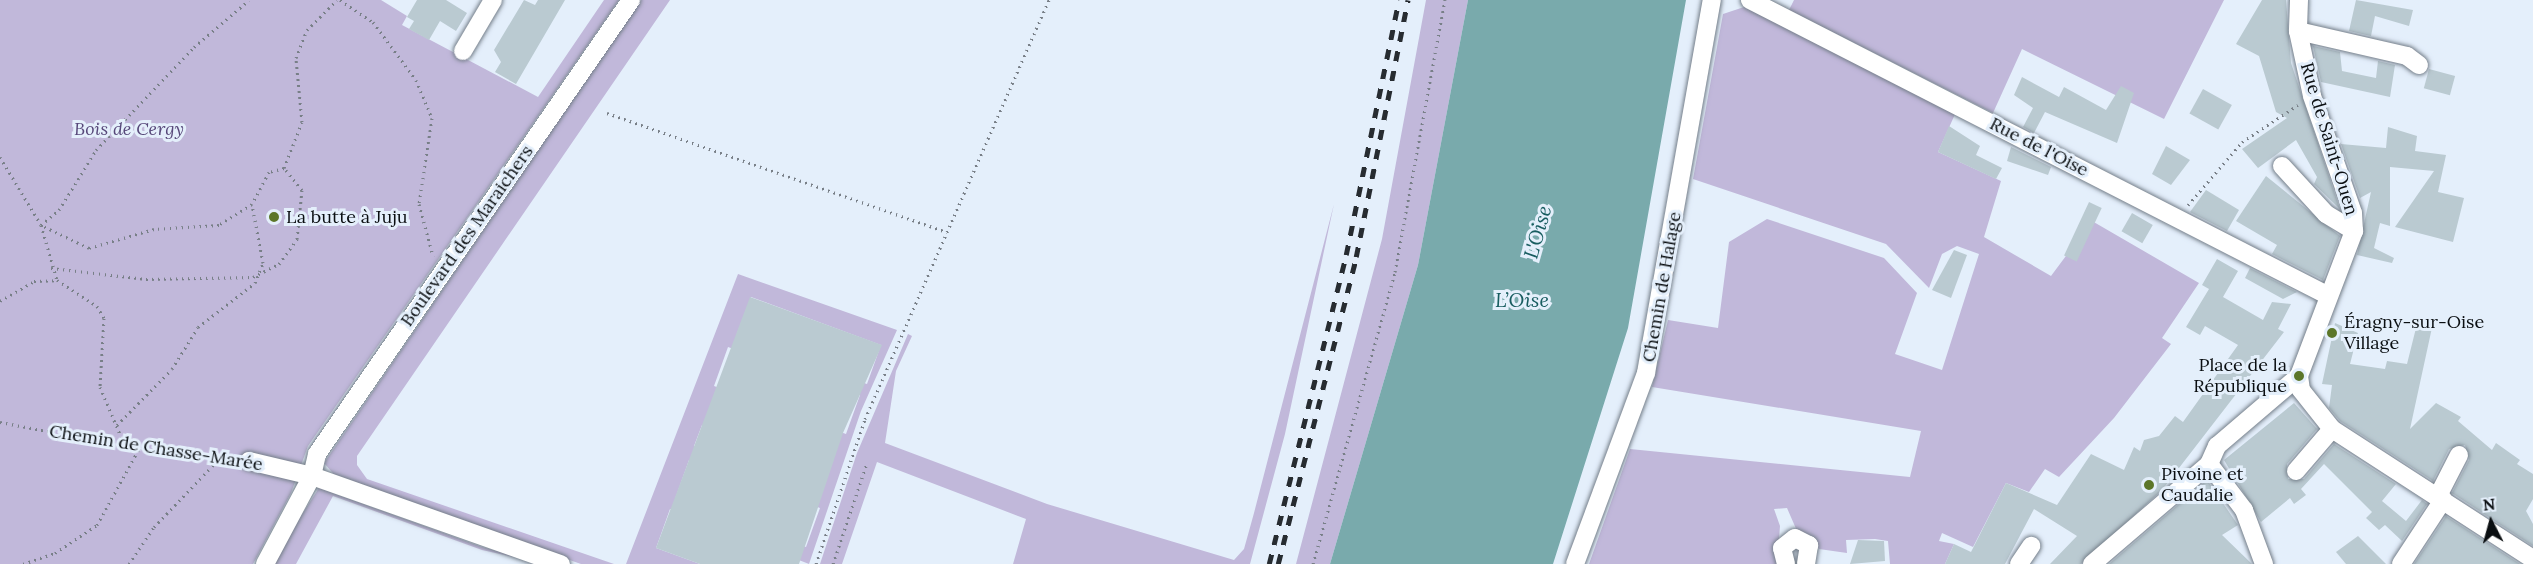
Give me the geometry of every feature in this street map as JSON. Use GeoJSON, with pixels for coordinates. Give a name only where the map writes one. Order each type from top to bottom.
{"type":"FeatureCollection","features":[{"type":"Feature","properties":{"kind":"street","name":"Boulevard des Maraichers"},"geometry":{"type":"LineString","coordinates":[[265,564],[312,476],[317,454],[631,0]]}},
{"type":"Feature","properties":{"kind":"street","name":"Chemin de Halage"},"geometry":{"type":"LineString","coordinates":[[1575,564],[1646,373],[1712,0]]}},
{"type":"Feature","properties":{"kind":"street","name":"Rue de l'Oise"},"geometry":{"type":"LineString","coordinates":[[1750,0],[2327,296]]}},
{"type":"Feature","properties":{"kind":"street","name":"Rue de Saint-Ouen"},"geometry":{"type":"LineString","coordinates":[[2299,0],[2298,31],[2312,96],[2353,213],[2354,231],[2327,296],[2299,376]]}},
{"type":"Feature","properties":{"kind":"street"},"geometry":{"type":"LineString","coordinates":[[463,51],[485,3]]}},
{"type":"Feature","properties":{"kind":"street"},"geometry":{"type":"LineString","coordinates":[[2298,31],[2408,56],[2419,65]]}},
{"type":"Feature","properties":{"kind":"street"},"geometry":{"type":"LineString","coordinates":[[2282,166],[2326,214],[2354,231]]}},
{"type":"Feature","properties":{"kind":"street"},"geometry":{"type":"LineString","coordinates":[[2092,564],[2209,464],[2217,446],[2299,376],[2309,404],[2332,429],[2533,559]]}},
{"type":"Feature","properties":{"kind":"street"},"geometry":{"type":"LineString","coordinates":[[2296,471],[2332,429]]}},
{"type":"Feature","properties":{"kind":"street"},"geometry":{"type":"LineString","coordinates":[[2401,564],[2441,498],[2459,455]]}},
{"type":"Feature","properties":{"kind":"street","name":"Chemin de Chasse-Marée"},"geometry":{"type":"LineString","coordinates":[[249,461],[312,476],[561,564]]}},
{"type":"Feature","properties":{"kind":"street"},"geometry":{"type":"LineString","coordinates":[[2209,464],[2244,510],[2264,564]]}},
{"type":"Feature","properties":{"kind":"street"},"geometry":{"type":"LineString","coordinates":[[1786,564],[1782,548],[1795,538],[1809,545],[1806,564]]}},
{"type":"Feature","properties":{"kind":"street"},"geometry":{"type":"LineString","coordinates":[[2019,564],[2031,546]]}},
{"type":"Feature","properties":{"kind":"path"},"geometry":{"type":"LineString","coordinates":[[41,225],[59,210],[96,150],[194,46],[249,0]]}},
{"type":"Feature","properties":{"kind":"path"},"geometry":{"type":"LineString","coordinates":[[284,168],[302,122],[296,58],[307,30],[339,0],[372,22],[416,80],[432,118],[419,204],[428,250],[446,266]]}},
{"type":"Feature","properties":{"kind":"path"},"geometry":{"type":"LineString","coordinates":[[348,7],[352,0]]}},
{"type":"Feature","properties":{"kind":"path"},"geometry":{"type":"LineString","coordinates":[[816,564],[865,419],[1049,0]]}},
{"type":"Feature","properties":{"kind":"path"},"geometry":{"type":"LineString","coordinates":[[1313,564],[1395,272],[1445,0]]}},
{"type":"Feature","properties":{"kind":"path"},"geometry":{"type":"LineString","coordinates":[[2179,219],[2242,142],[2312,96]]}},
{"type":"Feature","properties":{"kind":"path"},"geometry":{"type":"LineString","coordinates":[[607,112],[947,232]]}},
{"type":"Feature","properties":{"kind":"path"},"geometry":{"type":"LineString","coordinates":[[0,157],[41,225],[51,268],[57,280],[97,306],[104,318],[100,387],[125,446]]}},
{"type":"Feature","properties":{"kind":"path"},"geometry":{"type":"LineString","coordinates":[[41,225],[89,248],[154,229],[219,225],[252,204],[269,172],[284,168]]}},
{"type":"Feature","properties":{"kind":"path"},"geometry":{"type":"LineString","coordinates":[[51,268],[197,281],[257,275],[279,264],[297,239],[302,190],[284,168]]}},
{"type":"Feature","properties":{"kind":"path"},"geometry":{"type":"LineString","coordinates":[[116,426],[172,369],[198,327],[247,292],[257,275],[263,255],[252,204]]}},
{"type":"Feature","properties":{"kind":"path"},"geometry":{"type":"LineString","coordinates":[[0,301],[34,281],[57,280]]}},
{"type":"Feature","properties":{"kind":"path","name":"Chemin de Chasse-Marée"},"geometry":{"type":"LineString","coordinates":[[0,422],[140,449],[249,461]]}},
{"type":"Feature","properties":{"kind":"path"},"geometry":{"type":"LineString","coordinates":[[23,564],[55,553],[97,525],[140,449]]}},
{"type":"Feature","properties":{"kind":"path"},"geometry":{"type":"LineString","coordinates":[[129,564],[154,527],[220,458]]}},
{"type":"Feature","properties":{"kind":"path"},"geometry":{"type":"LineString","coordinates":[[832,564],[867,463]]}},
{"type":"Feature","properties":{"kind":"green space","name":"Bois de Cergy"},"geometry":{"type":"Polygon","coordinates":[[[0,0],[381,0],[407,16],[402,25],[538,97],[604,0],[619,0],[308,446],[291,493],[253,564],[0,564],[0,0]]]}},
{"type":"Feature","properties":{"kind":"green space"},"geometry":{"type":"Polygon","coordinates":[[[641,0],[670,0],[357,456],[357,465],[367,479],[614,564],[581,564],[338,479],[324,463],[641,0]]]}},
{"type":"Feature","properties":{"kind":"green space"},"geometry":{"type":"Polygon","coordinates":[[[1426,0],[1468,0],[1418,265],[1330,564],[1296,564],[1382,239],[1426,0]]]}},
{"type":"Feature","properties":{"kind":"green space"},"geometry":{"type":"Polygon","coordinates":[[[1794,0],[2224,0],[2164,119],[2022,49],[1993,113],[1789,10],[1794,0]]]}},
{"type":"Feature","properties":{"kind":"green space"},"geometry":{"type":"Polygon","coordinates":[[[1744,7],[1956,112],[1938,152],[2001,181],[1984,237],[2051,276],[2092,221],[2199,283],[2162,338],[2171,344],[2114,418],[2059,477],[2045,469],[2029,492],[2006,483],[1973,547],[1942,533],[1939,541],[1954,544],[1945,564],[1890,564],[1888,541],[1875,539],[1846,540],[1847,553],[1819,549],[1813,538],[1797,531],[1787,508],[1774,509],[1780,526],[1777,564],[1589,564],[1630,449],[1910,477],[1921,431],[1652,387],[1668,320],[1718,328],[1729,242],[1767,219],[1884,258],[1917,293],[1895,354],[1942,370],[1979,254],[1957,246],[1942,254],[1929,288],[1886,244],[1693,179],[1723,14],[1744,7]]]}},
{"type":"Feature","properties":{"kind":"green space"},"geometry":{"type":"Polygon","coordinates":[[[1334,204],[1285,434],[1250,564],[1013,564],[1026,519],[877,462],[842,564],[820,564],[857,453],[908,334],[912,336],[896,371],[885,443],[1047,504],[1234,560],[1244,549],[1334,204]]]}},
{"type":"Feature","properties":{"kind":"green space"},"geometry":{"type":"Polygon","coordinates":[[[738,274],[897,330],[861,411],[809,564],[670,509],[656,548],[700,564],[626,564],[738,274]],[[751,297],[736,336],[867,384],[881,345],[751,297]],[[728,347],[714,386],[846,434],[860,395],[728,347]],[[702,425],[694,446],[821,493],[829,472],[702,425]],[[689,460],[675,499],[806,547],[820,508],[689,460]]]}},
{"type":"Feature","properties":{"kind":"green space"},"geometry":{"type":"Polygon","coordinates":[[[319,488],[482,547],[545,564],[482,550],[333,496],[296,564],[270,564],[319,488]]]}},
{"type":"Feature","properties":{"kind":"water","name":"L’Oise"},"geometry":{"type":"Polygon","coordinates":[[[1468,0],[1686,0],[1628,328],[1553,564],[1330,564],[1418,265],[1468,0]]]}},
{"type":"Feature","properties":{"kind":"building"},"geometry":{"type":"Polygon","coordinates":[[[417,0],[446,0],[467,13],[456,31],[440,21],[429,40],[409,29],[414,21],[407,17],[417,0]]]}},
{"type":"Feature","properties":{"kind":"building"},"geometry":{"type":"Polygon","coordinates":[[[524,0],[535,5],[538,0],[565,0],[516,84],[495,72],[501,62],[494,50],[524,0]]]}},
{"type":"Feature","properties":{"kind":"building"},"geometry":{"type":"Polygon","coordinates":[[[2262,0],[2286,0],[2291,63],[2340,209],[2314,184],[2317,177],[2296,140],[2258,168],[2242,149],[2287,118],[2276,112],[2259,56],[2236,44],[2262,0]]]}},
{"type":"Feature","properties":{"kind":"building"},"geometry":{"type":"Polygon","coordinates":[[[2356,0],[2413,10],[2409,26],[2375,16],[2371,36],[2349,31],[2356,0]]]}},
{"type":"Feature","properties":{"kind":"building"},"geometry":{"type":"Polygon","coordinates":[[[2313,46],[2340,52],[2342,71],[2376,78],[2378,61],[2395,65],[2390,97],[2321,82],[2313,46]]]}},
{"type":"Feature","properties":{"kind":"building"},"geometry":{"type":"Polygon","coordinates":[[[2429,69],[2455,76],[2450,95],[2424,88],[2429,69]]]}},
{"type":"Feature","properties":{"kind":"building"},"geometry":{"type":"Polygon","coordinates":[[[2022,77],[2059,97],[2064,87],[2106,110],[2121,86],[2134,93],[2117,143],[2045,112],[2034,133],[2023,127],[2033,108],[2014,95],[2022,77]]]}},
{"type":"Feature","properties":{"kind":"building"},"geometry":{"type":"Polygon","coordinates":[[[2203,89],[2232,105],[2218,129],[2189,113],[2203,89]]]}},
{"type":"Feature","properties":{"kind":"building"},"geometry":{"type":"Polygon","coordinates":[[[1949,126],[1980,146],[1976,155],[2002,168],[1996,179],[1938,152],[1949,126]]]}},
{"type":"Feature","properties":{"kind":"building"},"geometry":{"type":"Polygon","coordinates":[[[2388,127],[2417,136],[2415,151],[2446,155],[2438,192],[2464,198],[2453,242],[2395,227],[2434,171],[2390,167],[2390,226],[2380,223],[2374,248],[2394,258],[2392,263],[2357,255],[2371,192],[2360,198],[2341,144],[2386,148],[2388,127]]]}},
{"type":"Feature","properties":{"kind":"building"},"geometry":{"type":"Polygon","coordinates":[[[2166,146],[2190,160],[2171,185],[2152,174],[2166,146]]]}},
{"type":"Feature","properties":{"kind":"building"},"geometry":{"type":"Polygon","coordinates":[[[2011,147],[2051,167],[2048,175],[2007,161],[2011,147]]]}},
{"type":"Feature","properties":{"kind":"building"},"geometry":{"type":"Polygon","coordinates":[[[2266,176],[2340,236],[2323,280],[2272,254],[2277,245],[2236,221],[2266,176]]]}},
{"type":"Feature","properties":{"kind":"building"},"geometry":{"type":"Polygon","coordinates":[[[2206,190],[2239,210],[2227,231],[2190,212],[2206,190]]]}},
{"type":"Feature","properties":{"kind":"building"},"geometry":{"type":"Polygon","coordinates":[[[2089,202],[2102,208],[2077,261],[2064,255],[2089,202]]]}},
{"type":"Feature","properties":{"kind":"building"},"geometry":{"type":"Polygon","coordinates":[[[2132,213],[2153,225],[2142,243],[2122,231],[2132,213]]]}},
{"type":"Feature","properties":{"kind":"building"},"geometry":{"type":"Polygon","coordinates":[[[1954,250],[1967,255],[1951,298],[1932,290],[1954,250]]]}},
{"type":"Feature","properties":{"kind":"building"},"geometry":{"type":"Polygon","coordinates":[[[2217,259],[2238,271],[2223,297],[2263,320],[2272,302],[2291,304],[2278,329],[2284,332],[2162,490],[2081,564],[2050,564],[2077,536],[2034,509],[2005,564],[1945,564],[1954,544],[1971,552],[2006,483],[2057,505],[2091,454],[2124,470],[2134,447],[2140,451],[2144,440],[2159,436],[2175,416],[2183,422],[2238,345],[2205,326],[2200,335],[2186,327],[2209,289],[2202,285],[2217,259]]]}},
{"type":"Feature","properties":{"kind":"building"},"geometry":{"type":"Polygon","coordinates":[[[2250,268],[2297,292],[2283,299],[2245,278],[2250,268]]]}},
{"type":"Feature","properties":{"kind":"building"},"geometry":{"type":"Polygon","coordinates":[[[750,297],[882,345],[843,433],[799,564],[700,564],[656,548],[750,297]]]}},
{"type":"Feature","properties":{"kind":"building"},"geometry":{"type":"Polygon","coordinates":[[[2418,320],[2433,323],[2410,429],[2436,403],[2461,417],[2458,421],[2492,450],[2496,443],[2520,460],[2517,464],[2533,474],[2533,499],[2526,511],[2533,524],[2533,546],[2452,493],[2469,460],[2465,445],[2449,449],[2433,481],[2340,421],[2329,408],[2332,385],[2322,384],[2335,323],[2358,333],[2350,364],[2385,369],[2387,361],[2407,364],[2418,320]]]}},
{"type":"Feature","properties":{"kind":"building"},"geometry":{"type":"Polygon","coordinates":[[[2294,403],[2317,429],[2287,464],[2288,479],[2304,479],[2334,444],[2396,484],[2382,501],[2406,521],[2422,500],[2427,504],[2402,541],[2385,525],[2379,530],[2366,518],[2372,512],[2324,464],[2301,489],[2306,495],[2294,504],[2290,498],[2261,522],[2224,460],[2294,403]]]}},
{"type":"Feature","properties":{"kind":"building"},"geometry":{"type":"Polygon","coordinates":[[[2207,480],[2238,525],[2222,535],[2252,564],[2109,564],[2207,480]]]}},
{"type":"Feature","properties":{"kind":"building"},"geometry":{"type":"Polygon","coordinates":[[[2446,516],[2520,564],[2414,564],[2446,516]]]}},
{"type":"Feature","properties":{"kind":"building"},"geometry":{"type":"Polygon","coordinates":[[[2358,536],[2386,564],[2346,564],[2336,552],[2358,536]]]}},
{"type":"Feature","properties":{"kind":"building"},"geometry":{"type":"Polygon","coordinates":[[[1858,540],[1884,541],[1885,561],[1850,564],[1858,540]]]}},
{"type":"Feature","properties":{"kind":"railway"},"geometry":{"type":"LineString","coordinates":[[1269,564],[1346,255],[1399,0]]}},
{"type":"Feature","properties":{"kind":"railway"},"geometry":{"type":"LineString","coordinates":[[1278,564],[1356,257],[1408,0]]}},
{"type":"Feature","properties":{"kind":"place","name":"La butte à Juju"},"geometry":{"type":"Point","coordinates":[274,217]}},
{"type":"Feature","properties":{"kind":"place","name":"Éragny-sur-Oise Village"},"geometry":{"type":"Point","coordinates":[2332,333]}},
{"type":"Feature","properties":{"kind":"place","name":"Place de la République"},"geometry":{"type":"Point","coordinates":[2299,376]}},
{"type":"Feature","properties":{"kind":"place","name":"Pivoine et Caudalie"},"geometry":{"type":"Point","coordinates":[2149,485]}},
{"type":"Feature","properties":{"kind":"water label","name":"L'Oise"},"geometry":{"type":"Point","coordinates":[1537,232]}}]}
